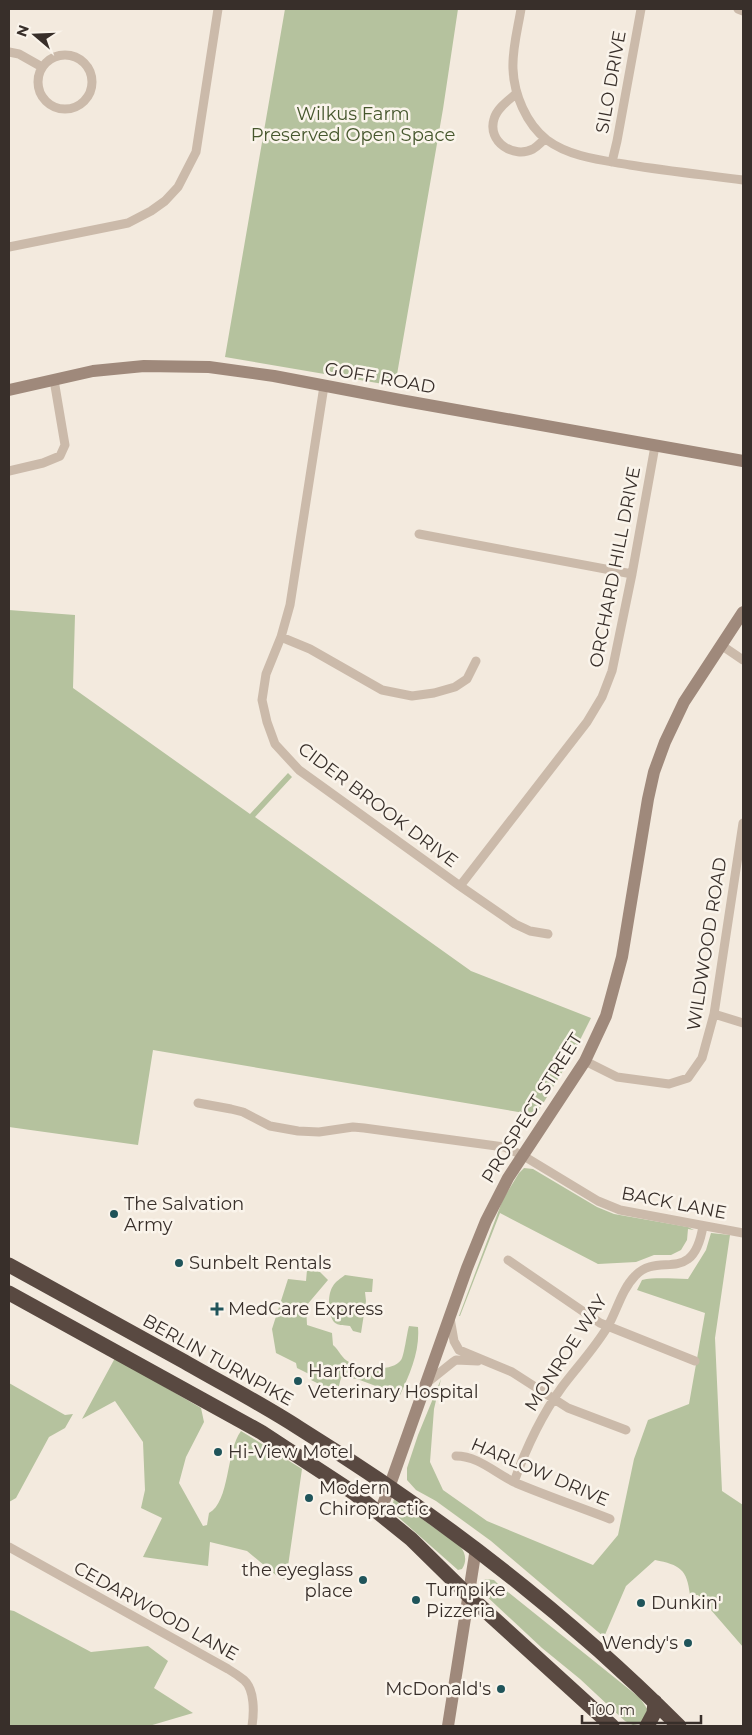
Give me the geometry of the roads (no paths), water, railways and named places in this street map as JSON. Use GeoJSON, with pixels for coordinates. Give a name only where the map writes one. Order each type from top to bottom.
{"type":"FeatureCollection","features":[{"type":"Feature","properties":{"kind":"highway","name":"BERLIN TURNPIKE"},"geometry":{"type":"LineString","coordinates":[[9,1265],[274,1412],[389,1486],[476,1548],[574,1629],[679,1726]]}},
{"type":"Feature","properties":{"kind":"highway"},"geometry":{"type":"LineString","coordinates":[[9,1294],[261,1432],[335,1480],[380,1513],[411,1539],[468,1595],[612,1726]]}},
{"type":"Feature","properties":{"kind":"highway"},"geometry":{"type":"LineString","coordinates":[[114,1351],[125,1329]]}},
{"type":"Feature","properties":{"kind":"highway"},"geometry":{"type":"LineString","coordinates":[[648,1726],[654,1713],[654,1702]]}},
{"type":"Feature","properties":{"kind":"main road","name":"GOFF ROAD"},"geometry":{"type":"LineString","coordinates":[[9,390],[94,371],[144,366],[209,368],[274,376],[743,461]]}},
{"type":"Feature","properties":{"kind":"main road","name":"PROSPECT STREET"},"geometry":{"type":"LineString","coordinates":[[380,1513],[484,1224],[522,1155],[585,1061],[606,1016],[617,979],[648,799],[659,756],[680,708],[743,612]]}},
{"type":"Feature","properties":{"kind":"main road"},"geometry":{"type":"LineString","coordinates":[[448,1726],[476,1548]]}},
{"type":"Feature","properties":{"kind":"street"},"geometry":{"type":"LineString","coordinates":[[9,247],[128,223],[165,201],[178,186],[196,152],[218,9]]}},
{"type":"Feature","properties":{"kind":"street"},"geometry":{"type":"LineString","coordinates":[[521,9],[513,68],[517,93],[522,106],[534,126],[545,139],[573,153],[612,162],[743,180]]}},
{"type":"Feature","properties":{"kind":"street","name":"SILO DRIVE"},"geometry":{"type":"LineString","coordinates":[[612,162],[640,9]]}},
{"type":"Feature","properties":{"kind":"street"},"geometry":{"type":"LineString","coordinates":[[738,9],[743,11]]}},
{"type":"Feature","properties":{"kind":"street"},"geometry":{"type":"LineString","coordinates":[[9,52],[19,54],[42,66]]}},
{"type":"Feature","properties":{"kind":"street"},"geometry":{"type":"LineString","coordinates":[[63,54],[75,56],[86,63],[92,74],[92,87],[88,98],[79,107],[67,110],[55,108],[44,101],[38,90],[37,78],[42,66],[51,58],[63,54]]}},
{"type":"Feature","properties":{"kind":"street"},"geometry":{"type":"LineString","coordinates":[[517,93],[498,112],[494,120],[493,129],[495,136],[500,144],[508,150],[520,152],[532,150],[545,139]]}},
{"type":"Feature","properties":{"kind":"street"},"geometry":{"type":"LineString","coordinates":[[9,471],[43,463],[60,456],[65,445],[54,380]]}},
{"type":"Feature","properties":{"kind":"street","name":"CIDER BROOK DRIVE"},"geometry":{"type":"LineString","coordinates":[[324,386],[290,605],[281,638],[266,674],[262,700],[275,744],[299,770],[460,886],[515,924],[530,931],[548,934]]}},
{"type":"Feature","properties":{"kind":"street","name":"ORCHARD HILL DRIVE"},"geometry":{"type":"LineString","coordinates":[[460,886],[587,722],[602,697],[612,671],[655,446]]}},
{"type":"Feature","properties":{"kind":"street"},"geometry":{"type":"LineString","coordinates":[[419,534],[632,574]]}},
{"type":"Feature","properties":{"kind":"street"},"geometry":{"type":"LineString","coordinates":[[281,638],[310,649],[382,690],[412,696],[434,693],[455,687],[467,679],[476,661]]}},
{"type":"Feature","properties":{"kind":"street"},"geometry":{"type":"LineString","coordinates":[[721,645],[743,660]]}},
{"type":"Feature","properties":{"kind":"street","name":"WILDWOOD ROAD"},"geometry":{"type":"LineString","coordinates":[[585,1061],[617,1077],[669,1084],[688,1078],[702,1058],[714,1014],[743,825]]}},
{"type":"Feature","properties":{"kind":"street"},"geometry":{"type":"LineString","coordinates":[[714,1014],[743,1023]]}},
{"type":"Feature","properties":{"kind":"street","name":"BACK LANE"},"geometry":{"type":"LineString","coordinates":[[198,1103],[243,1112],[270,1126],[298,1131],[319,1132],[353,1127],[504,1147],[522,1155],[608,1206],[634,1214],[743,1233]]}},
{"type":"Feature","properties":{"kind":"street","name":"MONROE WAY"},"geometry":{"type":"LineString","coordinates":[[514,1482],[532,1438],[554,1400],[608,1326],[633,1277],[644,1269],[656,1266],[677,1265],[688,1259],[697,1249],[703,1226]]}},
{"type":"Feature","properties":{"kind":"street"},"geometry":{"type":"LineString","coordinates":[[508,1260],[594,1319],[695,1360]]}},
{"type":"Feature","properties":{"kind":"street"},"geometry":{"type":"LineString","coordinates":[[450,1316],[456,1346],[463,1352],[512,1372],[568,1408],[626,1430]]}},
{"type":"Feature","properties":{"kind":"street"},"geometry":{"type":"LineString","coordinates":[[426,1384],[452,1362],[461,1360],[485,1361]]}},
{"type":"Feature","properties":{"kind":"street","name":"HARLOW DRIVE"},"geometry":{"type":"LineString","coordinates":[[456,1456],[470,1457],[478,1460],[514,1482],[610,1520]]}},
{"type":"Feature","properties":{"kind":"street","name":"CEDARWOOD LANE"},"geometry":{"type":"LineString","coordinates":[[9,1547],[228,1669],[246,1682],[252,1696],[252,1726]]}},
{"type":"Feature","properties":{"kind":"place","name":"The Salvation Army"},"geometry":{"type":"Point","coordinates":[114,1214]}},
{"type":"Feature","properties":{"kind":"place","name":"Sunbelt Rentals"},"geometry":{"type":"Point","coordinates":[179,1263]}},
{"type":"Feature","properties":{"kind":"place","name":"MedCare Express"},"geometry":{"type":"Point","coordinates":[217,1309]}},
{"type":"Feature","properties":{"kind":"place","name":"Hartford Veterinary Hospital"},"geometry":{"type":"Point","coordinates":[298,1381]}},
{"type":"Feature","properties":{"kind":"place","name":"Hi-View Motel"},"geometry":{"type":"Point","coordinates":[218,1452]}},
{"type":"Feature","properties":{"kind":"place","name":"Modern Chiropractic"},"geometry":{"type":"Point","coordinates":[309,1498]}},
{"type":"Feature","properties":{"kind":"place","name":"the eyeglass place"},"geometry":{"type":"Point","coordinates":[363,1580]}},
{"type":"Feature","properties":{"kind":"place","name":"Turnpike Pizzeria"},"geometry":{"type":"Point","coordinates":[416,1600]}},
{"type":"Feature","properties":{"kind":"place","name":"Dunkin'"},"geometry":{"type":"Point","coordinates":[641,1603]}},
{"type":"Feature","properties":{"kind":"place","name":"Wendy's"},"geometry":{"type":"Point","coordinates":[688,1643]}},
{"type":"Feature","properties":{"kind":"place","name":"McDonald's"},"geometry":{"type":"Point","coordinates":[501,1689]}},
{"type":"Feature","properties":{"kind":"park label","name":"Wilkus Farm Preserved Open Space"},"geometry":{"type":"Point","coordinates":[353,124]}}]}
